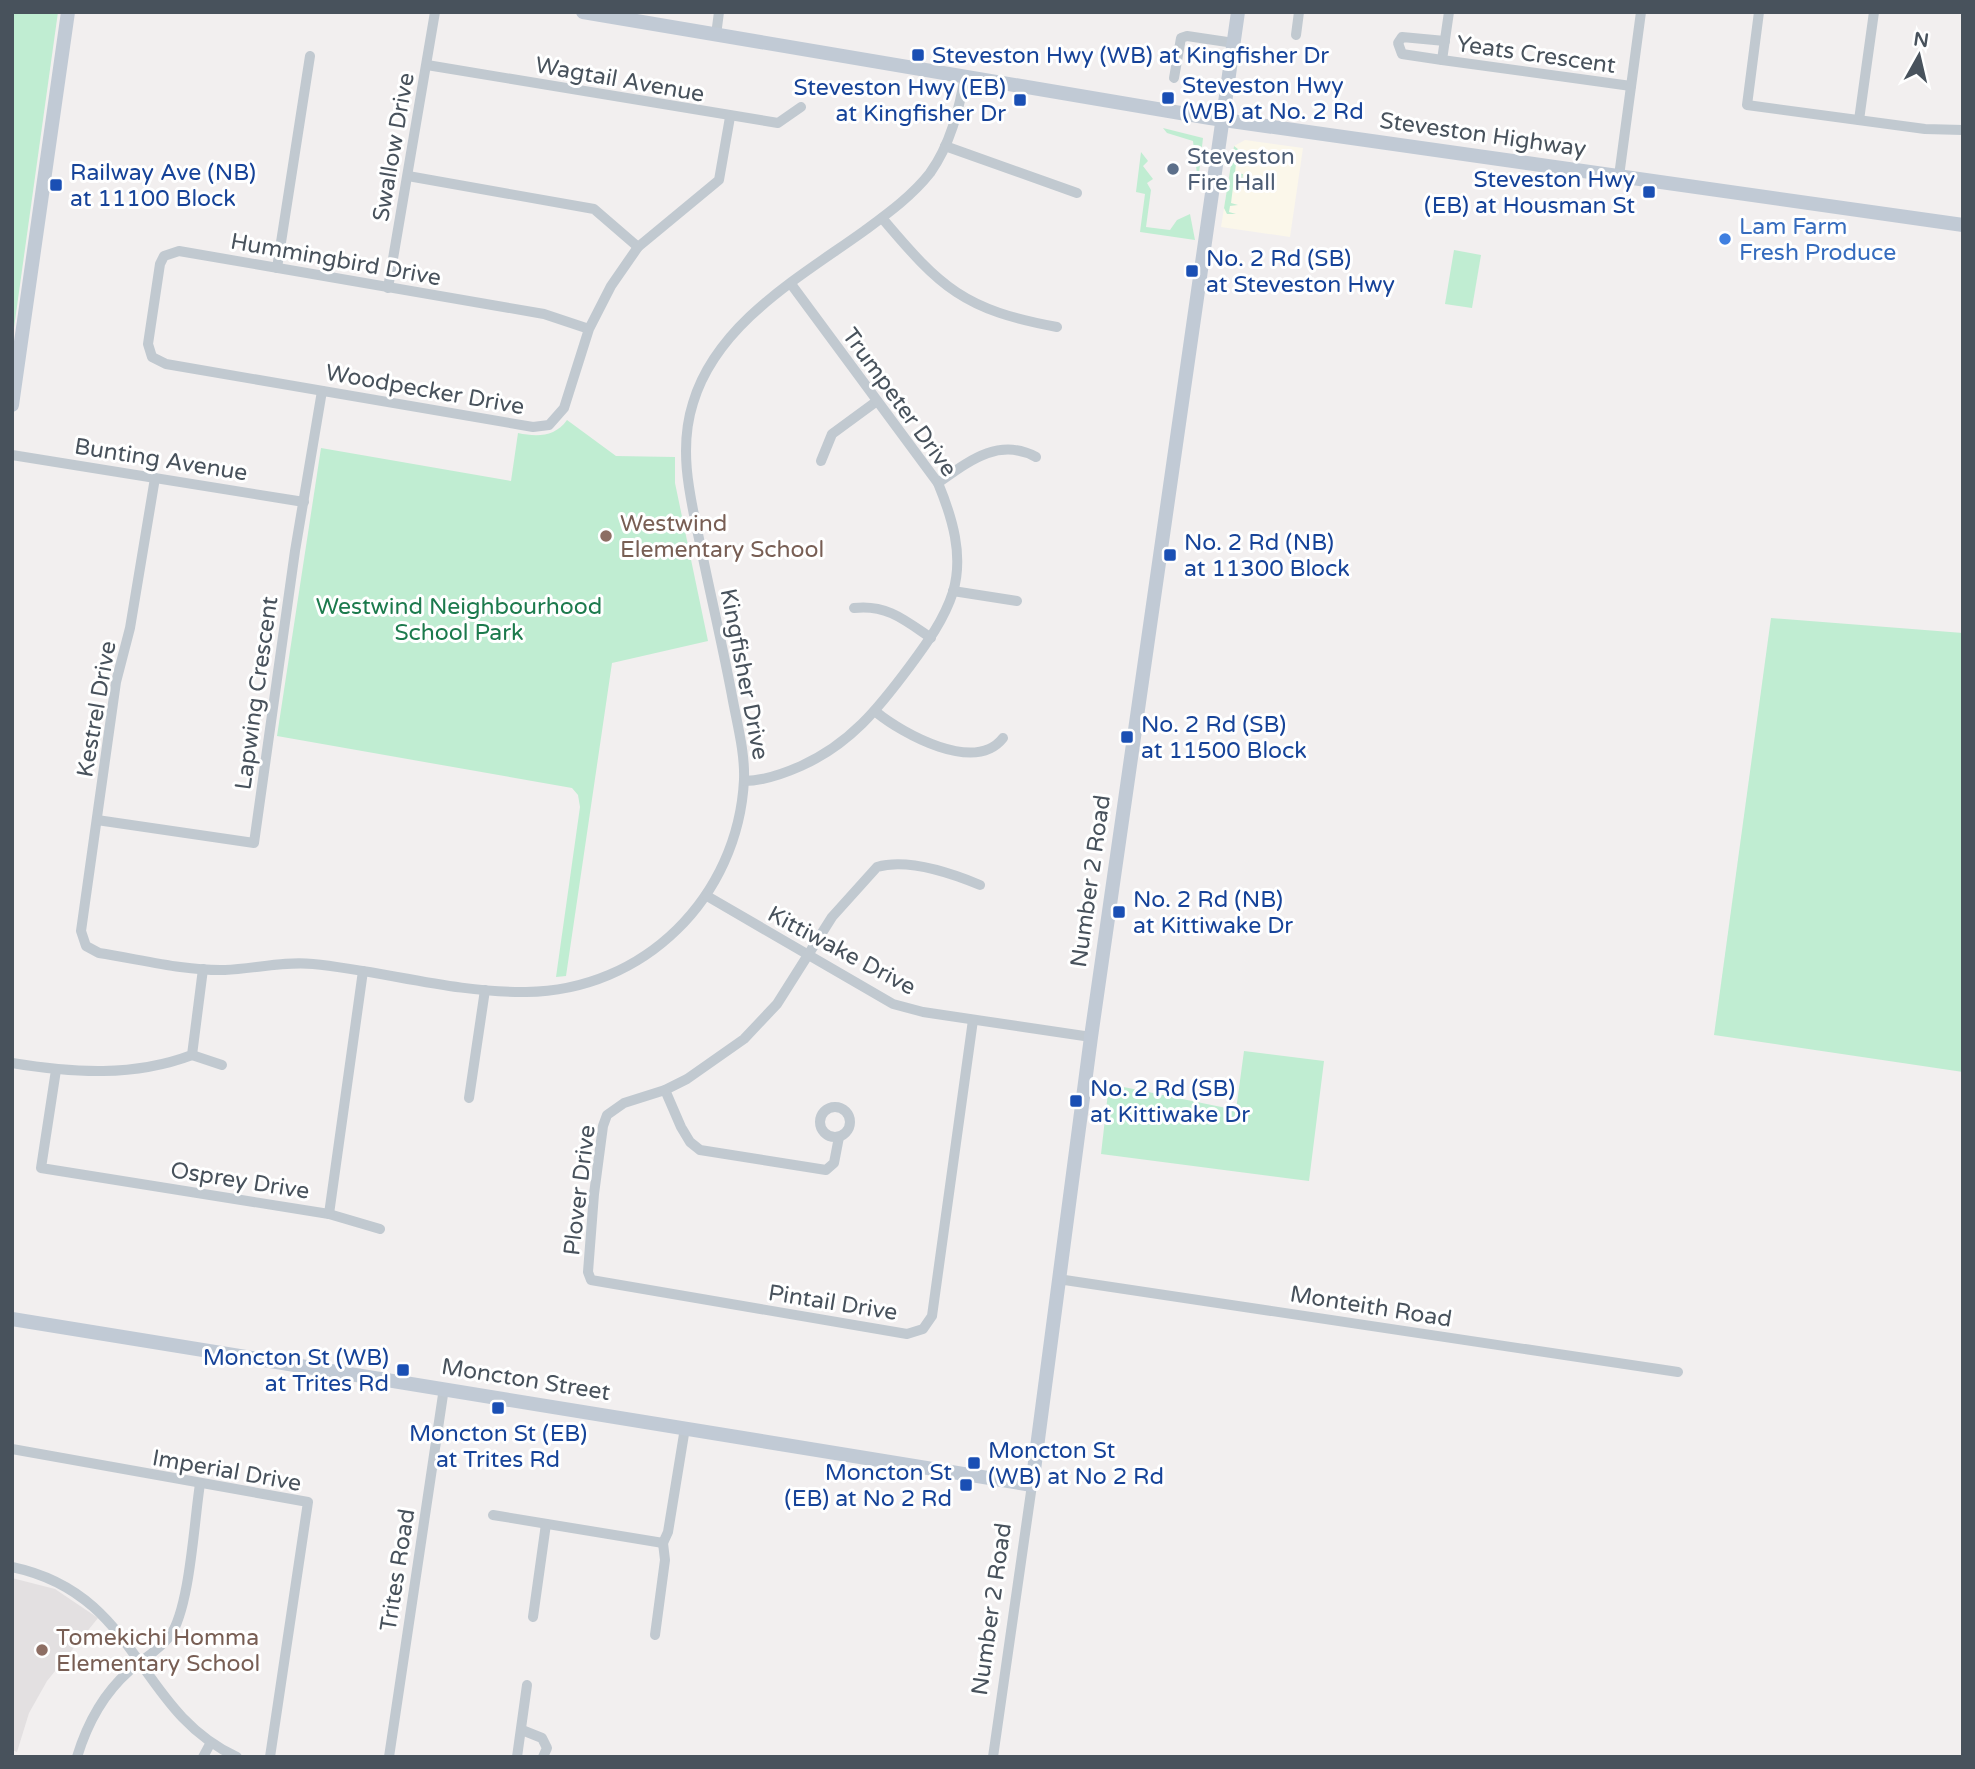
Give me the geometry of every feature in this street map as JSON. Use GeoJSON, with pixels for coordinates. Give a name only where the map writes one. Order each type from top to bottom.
{"type":"FeatureCollection","features":[{"type":"Feature","properties":{"kind":"street"},"geometry":{"type":"LineString","coordinates":[[12,405],[68,12]]}},
{"type":"Feature","properties":{"kind":"street","name":"Swallow Drive"},"geometry":{"type":"LineString","coordinates":[[388,288],[435,12]]}},
{"type":"Feature","properties":{"kind":"street","name":"Steveston Highway"},"geometry":{"type":"LineString","coordinates":[[583,12],[1224,120],[1963,225]]}},
{"type":"Feature","properties":{"kind":"street"},"geometry":{"type":"LineString","coordinates":[[716,35],[719,12]]}},
{"type":"Feature","properties":{"kind":"street","name":"Number 2 Road"},"geometry":{"type":"LineString","coordinates":[[993,1757],[1091,1037],[1238,12]]}},
{"type":"Feature","properties":{"kind":"street"},"geometry":{"type":"LineString","coordinates":[[1296,35],[1299,12]]}},
{"type":"Feature","properties":{"kind":"street","name":"Yeats Crescent"},"geometry":{"type":"LineString","coordinates":[[1449,12],[1442,60],[1631,86]]}},
{"type":"Feature","properties":{"kind":"street"},"geometry":{"type":"LineString","coordinates":[[1619,176],[1641,12]]}},
{"type":"Feature","properties":{"kind":"street"},"geometry":{"type":"LineString","coordinates":[[1759,12],[1747,105],[1939,131],[1963,130]]}},
{"type":"Feature","properties":{"kind":"street"},"geometry":{"type":"LineString","coordinates":[[1859,120],[1874,12]]}},
{"type":"Feature","properties":{"kind":"street"},"geometry":{"type":"LineString","coordinates":[[1442,60],[1406,55],[1400,52],[1398,43],[1402,37],[1409,36],[1445,41]]}},
{"type":"Feature","properties":{"kind":"street"},"geometry":{"type":"LineString","coordinates":[[1174,78],[1181,37],[1234,43]]}},
{"type":"Feature","properties":{"kind":"street"},"geometry":{"type":"LineString","coordinates":[[277,268],[310,56]]}},
{"type":"Feature","properties":{"kind":"street","name":"Wagtail Avenue"},"geometry":{"type":"LineString","coordinates":[[427,65],[778,123],[801,107]]}},
{"type":"Feature","properties":{"kind":"street","name":"Kingfisher Drive"},"geometry":{"type":"LineString","coordinates":[[86,946],[99,953],[203,969],[301,963],[485,990],[558,990],[614,974],[643,959],[680,929],[707,896],[734,837],[744,781],[729,680],[688,486],[685,446],[692,403],[712,361],[740,325],[881,218],[913,192],[930,172],[945,146],[956,118],[965,76]]}},
{"type":"Feature","properties":{"kind":"street","name":"Woodpecker Drive"},"geometry":{"type":"LineString","coordinates":[[148,344],[152,357],[166,364],[533,427],[549,425],[564,408],[589,329],[611,286],[638,247],[719,180],[730,117]]}},
{"type":"Feature","properties":{"kind":"street"},"geometry":{"type":"LineString","coordinates":[[945,146],[1077,193]]}},
{"type":"Feature","properties":{"kind":"street"},"geometry":{"type":"LineString","coordinates":[[408,176],[594,209],[638,247]]}},
{"type":"Feature","properties":{"kind":"street"},"geometry":{"type":"LineString","coordinates":[[881,218],[928,273],[961,297],[1017,320],[1057,327]]}},
{"type":"Feature","properties":{"kind":"street","name":"Hummingbird Drive"},"geometry":{"type":"LineString","coordinates":[[148,344],[160,264],[168,253],[179,251],[544,314],[589,329]]}},
{"type":"Feature","properties":{"kind":"street","name":"Trumpeter Drive"},"geometry":{"type":"LineString","coordinates":[[744,781],[786,773],[827,754],[876,712],[931,638],[953,591],[956,539],[952,517],[939,482],[791,284]]}},
{"type":"Feature","properties":{"kind":"street","name":"Lapwing Crescent"},"geometry":{"type":"LineString","coordinates":[[97,820],[254,843],[303,502],[323,391]]}},
{"type":"Feature","properties":{"kind":"street"},"geometry":{"type":"LineString","coordinates":[[821,461],[832,434],[877,401]]}},
{"type":"Feature","properties":{"kind":"street"},"geometry":{"type":"LineString","coordinates":[[939,482],[973,460],[999,450],[1021,449],[1035,457]]}},
{"type":"Feature","properties":{"kind":"street","name":"Bunting Avenue"},"geometry":{"type":"LineString","coordinates":[[12,455],[303,502]]}},
{"type":"Feature","properties":{"kind":"street","name":"Kestrel Drive"},"geometry":{"type":"LineString","coordinates":[[86,946],[81,931],[116,682],[132,616],[155,478]]}},
{"type":"Feature","properties":{"kind":"street"},"geometry":{"type":"LineString","coordinates":[[953,591],[1017,601]]}},
{"type":"Feature","properties":{"kind":"street"},"geometry":{"type":"LineString","coordinates":[[854,608],[871,606],[891,611],[931,638]]}},
{"type":"Feature","properties":{"kind":"street"},"geometry":{"type":"LineString","coordinates":[[876,712],[902,732],[941,747],[982,752],[993,749],[1003,738]]}},
{"type":"Feature","properties":{"kind":"street","name":"Plover Drive"},"geometry":{"type":"LineString","coordinates":[[591,1280],[588,1262],[603,1126],[612,1109],[665,1090],[720,1059],[744,1040],[777,1004],[832,917],[877,867],[895,865],[944,872],[980,885]]}},
{"type":"Feature","properties":{"kind":"street","name":"Kittiwake Drive"},"geometry":{"type":"LineString","coordinates":[[707,896],[893,1004],[973,1020],[1091,1037]]}},
{"type":"Feature","properties":{"kind":"street"},"geometry":{"type":"LineString","coordinates":[[192,1055],[203,969]]}},
{"type":"Feature","properties":{"kind":"street","name":"Osprey Drive"},"geometry":{"type":"LineString","coordinates":[[56,1070],[41,1168],[330,1214],[363,971]]}},
{"type":"Feature","properties":{"kind":"street"},"geometry":{"type":"LineString","coordinates":[[469,1098],[485,990]]}},
{"type":"Feature","properties":{"kind":"street","name":"Pintail Drive"},"geometry":{"type":"LineString","coordinates":[[591,1280],[907,1334],[923,1329],[932,1316],[973,1020]]}},
{"type":"Feature","properties":{"kind":"street"},"geometry":{"type":"LineString","coordinates":[[12,1063],[97,1073],[143,1068],[192,1055],[222,1065]]}},
{"type":"Feature","properties":{"kind":"street"},"geometry":{"type":"LineString","coordinates":[[665,1090],[690,1142],[712,1154],[825,1170],[834,1163],[839,1137]]}},
{"type":"Feature","properties":{"kind":"street"},"geometry":{"type":"LineString","coordinates":[[330,1214],[380,1229]]}},
{"type":"Feature","properties":{"kind":"street","name":"Monteith Road"},"geometry":{"type":"LineString","coordinates":[[1058,1279],[1678,1372]]}},
{"type":"Feature","properties":{"kind":"street","name":"Moncton Street"},"geometry":{"type":"LineString","coordinates":[[12,1319],[1032,1485]]}},
{"type":"Feature","properties":{"kind":"street","name":"Trites Road"},"geometry":{"type":"LineString","coordinates":[[389,1757],[444,1388]]}},
{"type":"Feature","properties":{"kind":"street"},"geometry":{"type":"LineString","coordinates":[[655,1635],[665,1560],[663,1543],[668,1532],[685,1428]]}},
{"type":"Feature","properties":{"kind":"street","name":"Imperial Drive"},"geometry":{"type":"LineString","coordinates":[[12,1449],[308,1502],[270,1757]]}},
{"type":"Feature","properties":{"kind":"street"},"geometry":{"type":"LineString","coordinates":[[77,1757],[101,1703],[141,1661],[169,1637],[179,1616],[200,1484]]}},
{"type":"Feature","properties":{"kind":"street"},"geometry":{"type":"LineString","coordinates":[[493,1516],[663,1543]]}},
{"type":"Feature","properties":{"kind":"street"},"geometry":{"type":"LineString","coordinates":[[533,1617],[546,1524]]}},
{"type":"Feature","properties":{"kind":"street"},"geometry":{"type":"LineString","coordinates":[[12,1567],[57,1582],[86,1600],[118,1629],[169,1704],[210,1744],[237,1757]]}},
{"type":"Feature","properties":{"kind":"street"},"geometry":{"type":"LineString","coordinates":[[520,1756],[527,1685]]}},
{"type":"Feature","properties":{"kind":"street"},"geometry":{"type":"LineString","coordinates":[[522,1730],[542,1738],[547,1748],[544,1757]]}},
{"type":"Feature","properties":{"kind":"street"},"geometry":{"type":"LineString","coordinates":[[203,1757],[210,1744]]}},
{"type":"Feature","properties":{"kind":"shaded area"},"geometry":{"type":"Polygon","coordinates":[[[1245,140],[1303,148],[1290,237],[1221,227],[1234,146],[1245,140]]]}},
{"type":"Feature","properties":{"kind":"shaded area","name":"Tomekichi Homma Elementary School"},"geometry":{"type":"Polygon","coordinates":[[[12,1578],[55,1589],[98,1618],[47,1681],[29,1713],[17,1752],[12,1750],[12,1578]]]}},
{"type":"Feature","properties":{"kind":"green space"},"geometry":{"type":"Polygon","coordinates":[[[12,12],[58,12],[12,342],[12,12]]]}},
{"type":"Feature","properties":{"kind":"green space"},"geometry":{"type":"Polygon","coordinates":[[[1163,128],[1203,138],[1198,182],[1193,141],[1167,133],[1163,128]]]}},
{"type":"Feature","properties":{"kind":"green space"},"geometry":{"type":"Polygon","coordinates":[[[1234,146],[1247,156],[1237,154],[1235,173],[1243,174],[1242,180],[1234,179],[1231,203],[1238,205],[1230,206],[1229,212],[1236,214],[1227,214],[1224,208],[1234,146]]]}},
{"type":"Feature","properties":{"kind":"green space"},"geometry":{"type":"Polygon","coordinates":[[[1141,152],[1148,161],[1143,166],[1153,179],[1147,183],[1151,190],[1146,227],[1170,230],[1177,220],[1190,214],[1195,240],[1140,232],[1145,194],[1136,192],[1141,152]]]}},
{"type":"Feature","properties":{"kind":"green space"},"geometry":{"type":"Polygon","coordinates":[[[1454,250],[1481,255],[1472,308],[1445,304],[1454,250]]]}},
{"type":"Feature","properties":{"kind":"green space","name":"Westwind Neighbourhood School Park"},"geometry":{"type":"Polygon","coordinates":[[[567,420],[616,456],[675,457],[675,483],[708,641],[612,663],[566,976],[556,977],[580,807],[578,795],[572,788],[277,736],[321,448],[511,481],[518,433],[551,433],[567,420]]]}},
{"type":"Feature","properties":{"kind":"green space"},"geometry":{"type":"Polygon","coordinates":[[[1771,618],[1963,633],[1963,1072],[1714,1035],[1771,618]]]}},
{"type":"Feature","properties":{"kind":"green space"},"geometry":{"type":"Polygon","coordinates":[[[1244,1051],[1324,1061],[1309,1181],[1101,1154],[1109,1084],[1236,1110],[1244,1051]]]}},
{"type":"Feature","properties":{"kind":"place","name":"Steveston Hwy (WB) at Kingfisher Dr"},"geometry":{"type":"Point","coordinates":[918,55]}},
{"type":"Feature","properties":{"kind":"place","name":"Steveston Hwy (WB) at No. 2 Rd"},"geometry":{"type":"Point","coordinates":[1168,98]}},
{"type":"Feature","properties":{"kind":"place","name":"Steveston Hwy (EB) at Kingfisher Dr"},"geometry":{"type":"Point","coordinates":[1020,100]}},
{"type":"Feature","properties":{"kind":"place","name":"Steveston Fire Hall"},"geometry":{"type":"Point","coordinates":[1173,169]}},
{"type":"Feature","properties":{"kind":"place","name":"Railway Ave (NB) at 11100 Block"},"geometry":{"type":"Point","coordinates":[56,185]}},
{"type":"Feature","properties":{"kind":"place","name":"Steveston Hwy (EB) at Housman St"},"geometry":{"type":"Point","coordinates":[1649,192]}},
{"type":"Feature","properties":{"kind":"place","name":"Lam Farm Fresh Produce"},"geometry":{"type":"Point","coordinates":[1725,239]}},
{"type":"Feature","properties":{"kind":"place","name":"No. 2 Rd (SB) at Steveston Hwy"},"geometry":{"type":"Point","coordinates":[1192,271]}},
{"type":"Feature","properties":{"kind":"place","name":"Westwind Elementary School"},"geometry":{"type":"Point","coordinates":[606,536]}},
{"type":"Feature","properties":{"kind":"place","name":"No. 2 Rd (NB) at 11300 Block"},"geometry":{"type":"Point","coordinates":[1170,555]}},
{"type":"Feature","properties":{"kind":"place","name":"No. 2 Rd (SB) at 11500 Block"},"geometry":{"type":"Point","coordinates":[1127,737]}},
{"type":"Feature","properties":{"kind":"place","name":"No. 2 Rd (NB) at Kittiwake Dr"},"geometry":{"type":"Point","coordinates":[1119,912]}},
{"type":"Feature","properties":{"kind":"place","name":"No. 2 Rd (SB) at Kittiwake Dr"},"geometry":{"type":"Point","coordinates":[1076,1101]}},
{"type":"Feature","properties":{"kind":"place","name":"Moncton St (WB) at Trites Rd"},"geometry":{"type":"Point","coordinates":[403,1370]}},
{"type":"Feature","properties":{"kind":"place","name":"Moncton St (EB) at Trites Rd"},"geometry":{"type":"Point","coordinates":[498,1408]}},
{"type":"Feature","properties":{"kind":"place","name":"Moncton St (WB) at No 2 Rd"},"geometry":{"type":"Point","coordinates":[974,1463]}},
{"type":"Feature","properties":{"kind":"place","name":"Moncton St (EB) at No 2 Rd"},"geometry":{"type":"Point","coordinates":[966,1485]}},
{"type":"Feature","properties":{"kind":"place","name":"Tomekichi Homma Elementary School"},"geometry":{"type":"Point","coordinates":[42,1650]}}]}
